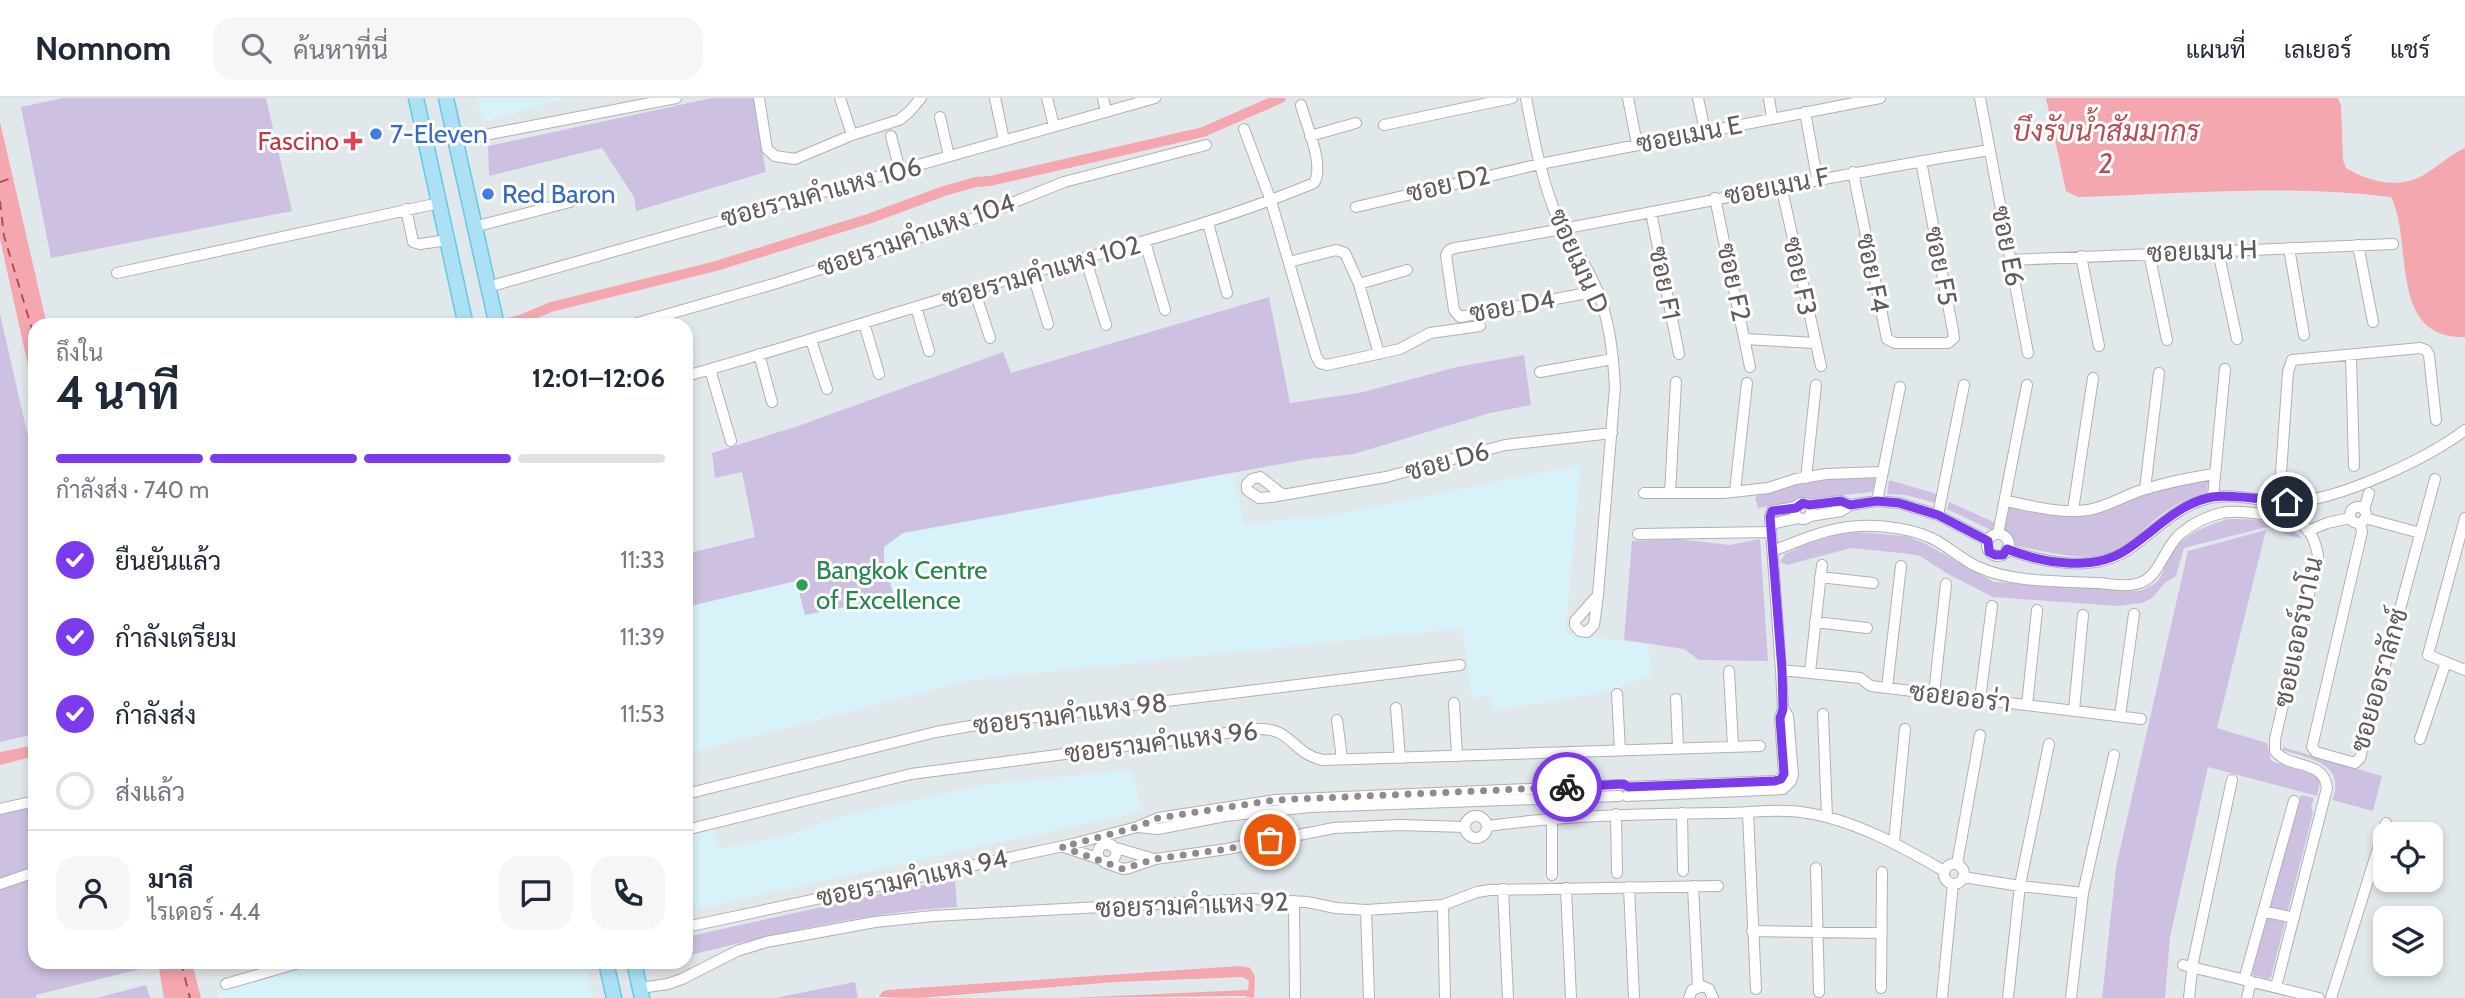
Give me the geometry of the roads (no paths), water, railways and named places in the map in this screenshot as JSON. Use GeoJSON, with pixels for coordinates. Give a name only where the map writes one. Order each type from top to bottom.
{"type":"FeatureCollection","features":[{"type":"Feature","properties":{"kind":"main road"},"geometry":{"type":"LineString","coordinates":[[416,98],[464,318]]}},
{"type":"Feature","properties":{"kind":"main road"},"geometry":{"type":"LineString","coordinates":[[446,98],[495,318]]}},
{"type":"Feature","properties":{"kind":"main road"},"geometry":{"type":"LineString","coordinates":[[608,969],[614,998]]}},
{"type":"Feature","properties":{"kind":"main road"},"geometry":{"type":"LineString","coordinates":[[636,969],[641,993]]}},
{"type":"Feature","properties":{"kind":"street"},"geometry":{"type":"LineString","coordinates":[[456,143],[676,98]]}},
{"type":"Feature","properties":{"kind":"street"},"geometry":{"type":"LineString","coordinates":[[759,98],[767,149],[775,156],[795,159],[852,135],[899,120],[919,99]]}},
{"type":"Feature","properties":{"kind":"street"},"geometry":{"type":"LineString","coordinates":[[841,98],[852,135]]}},
{"type":"Feature","properties":{"kind":"street"},"geometry":{"type":"LineString","coordinates":[[995,98],[1004,140]]}},
{"type":"Feature","properties":{"kind":"street"},"geometry":{"type":"LineString","coordinates":[[1047,98],[1054,126]]}},
{"type":"Feature","properties":{"kind":"street"},"geometry":{"type":"LineString","coordinates":[[1103,98],[1106,112]]}},
{"type":"Feature","properties":{"kind":"street","name":"ซอยรามคําแหง 106"},"geometry":{"type":"LineString","coordinates":[[488,287],[1155,98]]}},
{"type":"Feature","properties":{"kind":"street"},"geometry":{"type":"LineString","coordinates":[[1384,125],[1512,98]]}},
{"type":"Feature","properties":{"kind":"street","name":"ซอยเมน D"},"geometry":{"type":"LineString","coordinates":[[1526,98],[1540,164],[1554,210],[1598,291],[1608,325],[1613,359],[1615,387],[1598,595]]}},
{"type":"Feature","properties":{"kind":"street"},"geometry":{"type":"LineString","coordinates":[[1628,98],[1637,144]]}},
{"type":"Feature","properties":{"kind":"street"},"geometry":{"type":"LineString","coordinates":[[1698,98],[1705,131]]}},
{"type":"Feature","properties":{"kind":"street"},"geometry":{"type":"LineString","coordinates":[[1769,98],[1772,118]]}},
{"type":"Feature","properties":{"kind":"street","name":"ซอยเมน E"},"geometry":{"type":"LineString","coordinates":[[1540,164],[1805,112],[1840,102],[1880,98]]}},
{"type":"Feature","properties":{"kind":"street","name":"ซอย E6"},"geometry":{"type":"LineString","coordinates":[[1980,98],[2028,352]]}},
{"type":"Feature","properties":{"kind":"street","name":"ซอยรามคําแหง 102"},"geometry":{"type":"LineString","coordinates":[[693,374],[974,289],[1208,223],[1314,183],[1318,177],[1318,164],[1301,105]]}},
{"type":"Feature","properties":{"kind":"street"},"geometry":{"type":"LineString","coordinates":[[1805,112],[1817,178]]}},
{"type":"Feature","properties":{"kind":"street"},"geometry":{"type":"LineString","coordinates":[[940,117],[949,156]]}},
{"type":"Feature","properties":{"kind":"street"},"geometry":{"type":"LineString","coordinates":[[1310,136],[1356,123]]}},
{"type":"Feature","properties":{"kind":"street"},"geometry":{"type":"LineString","coordinates":[[1244,129],[1271,201],[1320,363],[1327,365],[1379,354],[1400,349],[1430,333],[1480,326]]}},
{"type":"Feature","properties":{"kind":"street"},"geometry":{"type":"LineString","coordinates":[[891,136],[900,171]]}},
{"type":"Feature","properties":{"kind":"street","name":"ซอยรามคําแหง 104"},"geometry":{"type":"LineString","coordinates":[[655,318],[777,283],[955,226],[1071,180],[1206,145]]}},
{"type":"Feature","properties":{"kind":"street","name":"ซอยเมน F"},"geometry":{"type":"LineString","coordinates":[[1450,286],[1445,261],[1449,250],[1817,178],[1990,150]]}},
{"type":"Feature","properties":{"kind":"street","name":"ซอย F5"},"geometry":{"type":"LineString","coordinates":[[1921,161],[1954,338],[1948,343],[1921,343]]}},
{"type":"Feature","properties":{"kind":"street","name":"ซอย D2"},"geometry":{"type":"LineString","coordinates":[[1356,207],[1540,164]]}},
{"type":"Feature","properties":{"kind":"street","name":"ซอย F4"},"geometry":{"type":"LineString","coordinates":[[1853,172],[1884,333],[1887,339],[1895,343],[1921,343]]}},
{"type":"Feature","properties":{"kind":"street","name":"ซอย F3"},"geometry":{"type":"LineString","coordinates":[[1781,186],[1821,366]]}},
{"type":"Feature","properties":{"kind":"street","name":"ซอย F2"},"geometry":{"type":"LineString","coordinates":[[1715,198],[1750,367]]}},
{"type":"Feature","properties":{"kind":"street"},"geometry":{"type":"LineString","coordinates":[[474,227],[569,202]]}},
{"type":"Feature","properties":{"kind":"street"},"geometry":{"type":"LineString","coordinates":[[117,273],[439,203]]}},
{"type":"Feature","properties":{"kind":"street"},"geometry":{"type":"LineString","coordinates":[[406,209],[413,242],[420,244],[447,240]]}},
{"type":"Feature","properties":{"kind":"street","name":"ซอย F1"},"geometry":{"type":"LineString","coordinates":[[1651,212],[1679,354]]}},
{"type":"Feature","properties":{"kind":"street"},"geometry":{"type":"LineString","coordinates":[[1208,223],[1227,292]]}},
{"type":"Feature","properties":{"kind":"street"},"geometry":{"type":"LineString","coordinates":[[1146,242],[1165,310]]}},
{"type":"Feature","properties":{"kind":"street","name":"ซอยเมน H"},"geometry":{"type":"LineString","coordinates":[[2011,260],[2393,244]]}},
{"type":"Feature","properties":{"kind":"street"},"geometry":{"type":"LineString","coordinates":[[2358,245],[2373,322]]}},
{"type":"Feature","properties":{"kind":"street"},"geometry":{"type":"LineString","coordinates":[[2289,248],[2304,335]]}},
{"type":"Feature","properties":{"kind":"street"},"geometry":{"type":"LineString","coordinates":[[1289,262],[1342,250],[1346,253],[1359,284],[1379,354]]}},
{"type":"Feature","properties":{"kind":"street"},"geometry":{"type":"LineString","coordinates":[[2218,251],[2237,340]]}},
{"type":"Feature","properties":{"kind":"street"},"geometry":{"type":"LineString","coordinates":[[2149,253],[2167,340]]}},
{"type":"Feature","properties":{"kind":"street"},"geometry":{"type":"LineString","coordinates":[[2081,256],[2099,346]]}},
{"type":"Feature","properties":{"kind":"street"},"geometry":{"type":"LineString","coordinates":[[1085,257],[1106,325]]}},
{"type":"Feature","properties":{"kind":"street"},"geometry":{"type":"LineString","coordinates":[[1359,284],[1407,270]]}},
{"type":"Feature","properties":{"kind":"street"},"geometry":{"type":"LineString","coordinates":[[1032,272],[1048,324]]}},
{"type":"Feature","properties":{"kind":"street","name":"ซอย D4"},"geometry":{"type":"LineString","coordinates":[[1450,286],[1454,310],[1461,317],[1598,291]]}},
{"type":"Feature","properties":{"kind":"street"},"geometry":{"type":"LineString","coordinates":[[974,289],[990,338]]}},
{"type":"Feature","properties":{"kind":"street"},"geometry":{"type":"LineString","coordinates":[[916,307],[929,351]]}},
{"type":"Feature","properties":{"kind":"street"},"geometry":{"type":"LineString","coordinates":[[864,323],[879,373]]}},
{"type":"Feature","properties":{"kind":"street"},"geometry":{"type":"LineString","coordinates":[[1746,338],[1814,343]]}},
{"type":"Feature","properties":{"kind":"street"},"geometry":{"type":"LineString","coordinates":[[811,340],[827,388]]}},
{"type":"Feature","properties":{"kind":"street"},"geometry":{"type":"LineString","coordinates":[[2279,502],[2289,365],[2297,359],[2420,348],[2426,350],[2429,355],[2436,420]]}},
{"type":"Feature","properties":{"kind":"street"},"geometry":{"type":"LineString","coordinates":[[759,354],[772,402]]}},
{"type":"Feature","properties":{"kind":"street"},"geometry":{"type":"LineString","coordinates":[[2351,355],[2354,466]]}},
{"type":"Feature","properties":{"kind":"street"},"geometry":{"type":"LineString","coordinates":[[1540,372],[1613,359]]}},
{"type":"Feature","properties":{"kind":"street"},"geometry":{"type":"LineString","coordinates":[[710,369],[731,441]]}},
{"type":"Feature","properties":{"kind":"street"},"geometry":{"type":"LineString","coordinates":[[2213,497],[2225,369]]}},
{"type":"Feature","properties":{"kind":"street"},"geometry":{"type":"LineString","coordinates":[[2145,489],[2158,373]]}},
{"type":"Feature","properties":{"kind":"street"},"geometry":{"type":"LineString","coordinates":[[2073,510],[2093,379]]}},
{"type":"Feature","properties":{"kind":"street"},"geometry":{"type":"LineString","coordinates":[[1670,493],[1676,382]]}},
{"type":"Feature","properties":{"kind":"street"},"geometry":{"type":"LineString","coordinates":[[1735,491],[1747,383]]}},
{"type":"Feature","properties":{"kind":"street"},"geometry":{"type":"LineString","coordinates":[[1806,478],[1816,385]]}},
{"type":"Feature","properties":{"kind":"street"},"geometry":{"type":"LineString","coordinates":[[1938,515],[1964,385]]}},
{"type":"Feature","properties":{"kind":"street"},"geometry":{"type":"LineString","coordinates":[[1998,534],[2028,385]]}},
{"type":"Feature","properties":{"kind":"street"},"geometry":{"type":"LineString","coordinates":[[1877,501],[1899,387]]}},
{"type":"Feature","properties":{"kind":"street"},"geometry":{"type":"LineString","coordinates":[[2007,549],[2054,561],[2084,563],[2107,559],[2124,551],[2164,519],[2188,505],[2213,497],[2301,501],[2350,488],[2410,462],[2465,430]]}},
{"type":"Feature","properties":{"kind":"street","name":"ซอย D6"},"geometry":{"type":"LineString","coordinates":[[1283,495],[1386,477],[1505,445],[1612,433]]}},
{"type":"Feature","properties":{"kind":"street"},"geometry":{"type":"LineString","coordinates":[[1644,493],[1735,491],[1768,488],[1806,478],[1849,472],[1881,472]]}},
{"type":"Feature","properties":{"kind":"street"},"geometry":{"type":"LineString","coordinates":[[2006,501],[2065,511],[2106,506],[2169,481],[2214,474]]}},
{"type":"Feature","properties":{"kind":"street","name":"ซอยออราลักซ์"},"geometry":{"type":"LineString","coordinates":[[2369,493],[2312,747],[2316,751],[2355,763],[2360,758],[2435,480]]}},
{"type":"Feature","properties":{"kind":"street"},"geometry":{"type":"LineString","coordinates":[[1638,534],[1771,528],[1797,513],[1801,503],[1809,510],[1840,511],[1850,505],[1877,501],[1899,503],[1938,515],[1988,541]]}},
{"type":"Feature","properties":{"kind":"street"},"geometry":{"type":"LineString","coordinates":[[1797,513],[1804,519],[1809,510]]}},
{"type":"Feature","properties":{"kind":"street","name":"ซอยเออร์บาโน"},"geometry":{"type":"LineString","coordinates":[[1773,551],[1833,530],[1859,526],[1892,528],[1936,540],[1992,573],[2134,585],[2151,577],[2165,551],[2180,535],[2198,522],[2224,512],[2247,512],[2294,520],[2308,531],[2316,542],[2318,555],[2274,751],[2287,760],[2320,770],[2327,788],[2276,988]]}},
{"type":"Feature","properties":{"kind":"street"},"geometry":{"type":"LineString","coordinates":[[2308,531],[2350,518],[2356,523],[2363,517],[2420,533]]}},
{"type":"Feature","properties":{"kind":"street"},"geometry":{"type":"LineString","coordinates":[[2465,518],[2428,655],[2465,670]]}},
{"type":"Feature","properties":{"kind":"street","name":"ซอยรามคําแหง 94"},"geometry":{"type":"LineString","coordinates":[[693,926],[1080,843],[1137,827],[1158,818],[1275,800],[1783,789],[1793,775],[1788,716],[1783,709],[1771,528]]}},
{"type":"Feature","properties":{"kind":"street"},"geometry":{"type":"LineString","coordinates":[[1998,534],[2006,539],[2007,549],[2003,555],[1992,554],[1987,548],[1988,541],[1998,534]]}},
{"type":"Feature","properties":{"kind":"street"},"geometry":{"type":"LineString","coordinates":[[1810,672],[1822,565]]}},
{"type":"Feature","properties":{"kind":"street"},"geometry":{"type":"LineString","coordinates":[[1886,688],[1901,566]]}},
{"type":"Feature","properties":{"kind":"street"},"geometry":{"type":"LineString","coordinates":[[1820,577],[1873,583]]}},
{"type":"Feature","properties":{"kind":"street"},"geometry":{"type":"LineString","coordinates":[[1934,694],[1946,584]]}},
{"type":"Feature","properties":{"kind":"street"},"geometry":{"type":"LineString","coordinates":[[1980,699],[1992,606]]}},
{"type":"Feature","properties":{"kind":"street"},"geometry":{"type":"LineString","coordinates":[[2027,705],[2037,610]]}},
{"type":"Feature","properties":{"kind":"street"},"geometry":{"type":"LineString","coordinates":[[2120,716],[2134,614]]}},
{"type":"Feature","properties":{"kind":"street"},"geometry":{"type":"LineString","coordinates":[[2074,710],[2083,615]]}},
{"type":"Feature","properties":{"kind":"street"},"geometry":{"type":"LineString","coordinates":[[1815,622],[1867,628]]}},
{"type":"Feature","properties":{"kind":"street"},"geometry":{"type":"LineString","coordinates":[[2420,739],[2446,662]]}},
{"type":"Feature","properties":{"kind":"street","name":"ซอยรามคําแหง 98"},"geometry":{"type":"LineString","coordinates":[[693,792],[910,738],[962,728],[1460,665]]}},
{"type":"Feature","properties":{"kind":"street","name":"ซอยออร่า"},"geometry":{"type":"LineString","coordinates":[[1782,670],[1860,678],[1871,686],[2141,719]]}},
{"type":"Feature","properties":{"kind":"street"},"geometry":{"type":"LineString","coordinates":[[1729,671],[1733,746]]}},
{"type":"Feature","properties":{"kind":"street"},"geometry":{"type":"LineString","coordinates":[[1617,694],[1620,750]]}},
{"type":"Feature","properties":{"kind":"street"},"geometry":{"type":"LineString","coordinates":[[1676,699],[1678,748]]}},
{"type":"Feature","properties":{"kind":"street"},"geometry":{"type":"LineString","coordinates":[[1454,703],[1457,756]]}},
{"type":"Feature","properties":{"kind":"street"},"geometry":{"type":"LineString","coordinates":[[1396,708],[1400,758]]}},
{"type":"Feature","properties":{"kind":"street"},"geometry":{"type":"LineString","coordinates":[[1823,715],[1827,817]]}},
{"type":"Feature","properties":{"kind":"street"},"geometry":{"type":"LineString","coordinates":[[1338,720],[1342,760]]}},
{"type":"Feature","properties":{"kind":"street","name":"ซอยรามคําแหง 96"},"geometry":{"type":"LineString","coordinates":[[693,828],[911,774],[1257,729],[1277,730],[1305,754],[1315,758],[1342,760],[1760,746]]}},
{"type":"Feature","properties":{"kind":"street"},"geometry":{"type":"LineString","coordinates":[[1894,842],[1905,729]]}},
{"type":"Feature","properties":{"kind":"street"},"geometry":{"type":"LineString","coordinates":[[1957,864],[1980,735]]}},
{"type":"Feature","properties":{"kind":"street"},"geometry":{"type":"LineString","coordinates":[[2008,998],[2020,886],[2049,744]]}},
{"type":"Feature","properties":{"kind":"street"},"geometry":{"type":"LineString","coordinates":[[2071,998],[2083,893],[2114,755]]}},
{"type":"Feature","properties":{"kind":"street"},"geometry":{"type":"LineString","coordinates":[[2189,998],[2187,966],[2232,779]]}},
{"type":"Feature","properties":{"kind":"street"},"geometry":{"type":"LineString","coordinates":[[2247,998],[2263,911],[2294,801]]}},
{"type":"Feature","properties":{"kind":"street"},"geometry":{"type":"LineString","coordinates":[[0,809],[28,803]]}},
{"type":"Feature","properties":{"kind":"street"},"geometry":{"type":"LineString","coordinates":[[1488,826],[1552,817],[1777,810],[1827,817],[1894,842],[1944,871]]}},
{"type":"Feature","properties":{"kind":"street"},"geometry":{"type":"LineString","coordinates":[[1682,813],[1683,871]]}},
{"type":"Feature","properties":{"kind":"street"},"geometry":{"type":"LineString","coordinates":[[1748,813],[1756,989]]}},
{"type":"Feature","properties":{"kind":"street"},"geometry":{"type":"LineString","coordinates":[[1616,814],[1617,873]]}},
{"type":"Feature","properties":{"kind":"street"},"geometry":{"type":"LineString","coordinates":[[1475,815],[1483,818],[1488,826],[1485,834],[1476,838],[1468,835],[1465,827],[1467,819],[1475,815]]}},
{"type":"Feature","properties":{"kind":"street"},"geometry":{"type":"LineString","coordinates":[[1552,817],[1552,875]]}},
{"type":"Feature","properties":{"kind":"street"},"geometry":{"type":"LineString","coordinates":[[1062,847],[1123,869],[1155,859],[1227,849],[1324,830],[1399,825],[1465,827]]}},
{"type":"Feature","properties":{"kind":"street"},"geometry":{"type":"LineString","coordinates":[[1080,843],[1108,846],[1155,859]]}},
{"type":"Feature","properties":{"kind":"street"},"geometry":{"type":"LineString","coordinates":[[1102,860],[1111,862],[1116,856],[1108,846]]}},
{"type":"Feature","properties":{"kind":"street"},"geometry":{"type":"LineString","coordinates":[[1102,860],[1099,850],[1108,846]]}},
{"type":"Feature","properties":{"kind":"street"},"geometry":{"type":"LineString","coordinates":[[1957,864],[1963,871],[1963,877],[1953,884],[1945,880],[1944,871],[1948,866],[1957,864]]}},
{"type":"Feature","properties":{"kind":"street"},"geometry":{"type":"LineString","coordinates":[[2331,998],[2373,864]]}},
{"type":"Feature","properties":{"kind":"street"},"geometry":{"type":"LineString","coordinates":[[1816,868],[1819,992]]}},
{"type":"Feature","properties":{"kind":"street"},"geometry":{"type":"LineString","coordinates":[[1881,988],[1882,872]]}},
{"type":"Feature","properties":{"kind":"street"},"geometry":{"type":"LineString","coordinates":[[0,884],[28,874]]}},
{"type":"Feature","properties":{"kind":"street"},"geometry":{"type":"LineString","coordinates":[[1963,877],[2083,893]]}},
{"type":"Feature","properties":{"kind":"street"},"geometry":{"type":"LineString","coordinates":[[1942,998],[1953,884]]}},
{"type":"Feature","properties":{"kind":"street"},"geometry":{"type":"LineString","coordinates":[[1693,886],[1698,986]]}},
{"type":"Feature","properties":{"kind":"street","name":"ซอยรามคําแหง 92"},"geometry":{"type":"LineString","coordinates":[[641,993],[682,979],[737,951],[766,942],[875,922],[933,916],[1240,899],[1294,901],[1366,910],[1443,905],[1477,892],[1503,889],[1718,886]]}},
{"type":"Feature","properties":{"kind":"street"},"geometry":{"type":"LineString","coordinates":[[1629,887],[1634,998]]}},
{"type":"Feature","properties":{"kind":"street"},"geometry":{"type":"LineString","coordinates":[[1566,888],[1571,998]]}},
{"type":"Feature","properties":{"kind":"street"},"geometry":{"type":"LineString","coordinates":[[1503,889],[1508,998]]}},
{"type":"Feature","properties":{"kind":"street"},"geometry":{"type":"LineString","coordinates":[[1294,901],[1295,998]]}},
{"type":"Feature","properties":{"kind":"street"},"geometry":{"type":"LineString","coordinates":[[1443,905],[1445,998]]}},
{"type":"Feature","properties":{"kind":"street"},"geometry":{"type":"LineString","coordinates":[[1366,910],[1369,998]]}},
{"type":"Feature","properties":{"kind":"street"},"geometry":{"type":"LineString","coordinates":[[2263,911],[2294,919]]}},
{"type":"Feature","properties":{"kind":"street"},"geometry":{"type":"LineString","coordinates":[[1752,931],[1882,933]]}},
{"type":"Feature","properties":{"kind":"street"},"geometry":{"type":"LineString","coordinates":[[2187,966],[2301,996],[2319,998]]}},
{"type":"Feature","properties":{"kind":"street"},"geometry":{"type":"LineString","coordinates":[[226,984],[278,969]]}},
{"type":"Feature","properties":{"kind":"street"},"geometry":{"type":"LineString","coordinates":[[1689,998],[1692,990],[1698,986],[1709,989],[1713,998]]}},
{"type":"Feature","properties":{"kind":"water","name":"บึงรับน้ำสัมมากร 2"},"geometry":{"type":"Polygon","coordinates":[[[2046,98],[2338,98],[2346,168],[2368,178],[2390,183],[2422,176],[2465,148],[2465,337],[2440,333],[2424,322],[2413,305],[2407,285],[2398,216],[2391,197],[2274,190],[2078,197],[2066,191],[2046,98]]]}},
{"type":"Feature","properties":{"kind":"water"},"geometry":{"type":"Polygon","coordinates":[[[0,122],[45,318],[28,318],[28,365],[0,239],[0,122]]]}},
{"type":"Feature","properties":{"kind":"water"},"geometry":{"type":"Polygon","coordinates":[[[28,746],[28,758],[0,765],[0,752],[28,746]]]}},
{"type":"Feature","properties":{"kind":"water"},"geometry":{"type":"Polygon","coordinates":[[[1239,966],[1250,968],[1255,976],[1254,998],[1067,998],[1248,990],[1249,981],[1243,977],[1116,982],[919,998],[879,997],[887,990],[1239,966]]]}},
{"type":"Feature","properties":{"kind":"water"},"geometry":{"type":"Polygon","coordinates":[[[159,969],[194,969],[201,998],[164,998],[159,969]]]}},
{"type":"Feature","properties":{"kind":"waterway"},"geometry":{"type":"LineString","coordinates":[[525,318],[551,307],[716,266],[976,182],[1203,132],[1281,98]]}},
{"type":"Feature","properties":{"kind":"place","name":"7-Eleven"},"geometry":{"type":"Point","coordinates":[376,134]}},
{"type":"Feature","properties":{"kind":"place","name":"Fascino"},"geometry":{"type":"Point","coordinates":[353,141]}},
{"type":"Feature","properties":{"kind":"place","name":"Red Baron"},"geometry":{"type":"Point","coordinates":[488,194]}},
{"type":"Feature","properties":{"kind":"place","name":"Bangkok Centre of Excellence"},"geometry":{"type":"Point","coordinates":[802,585]}}]}
